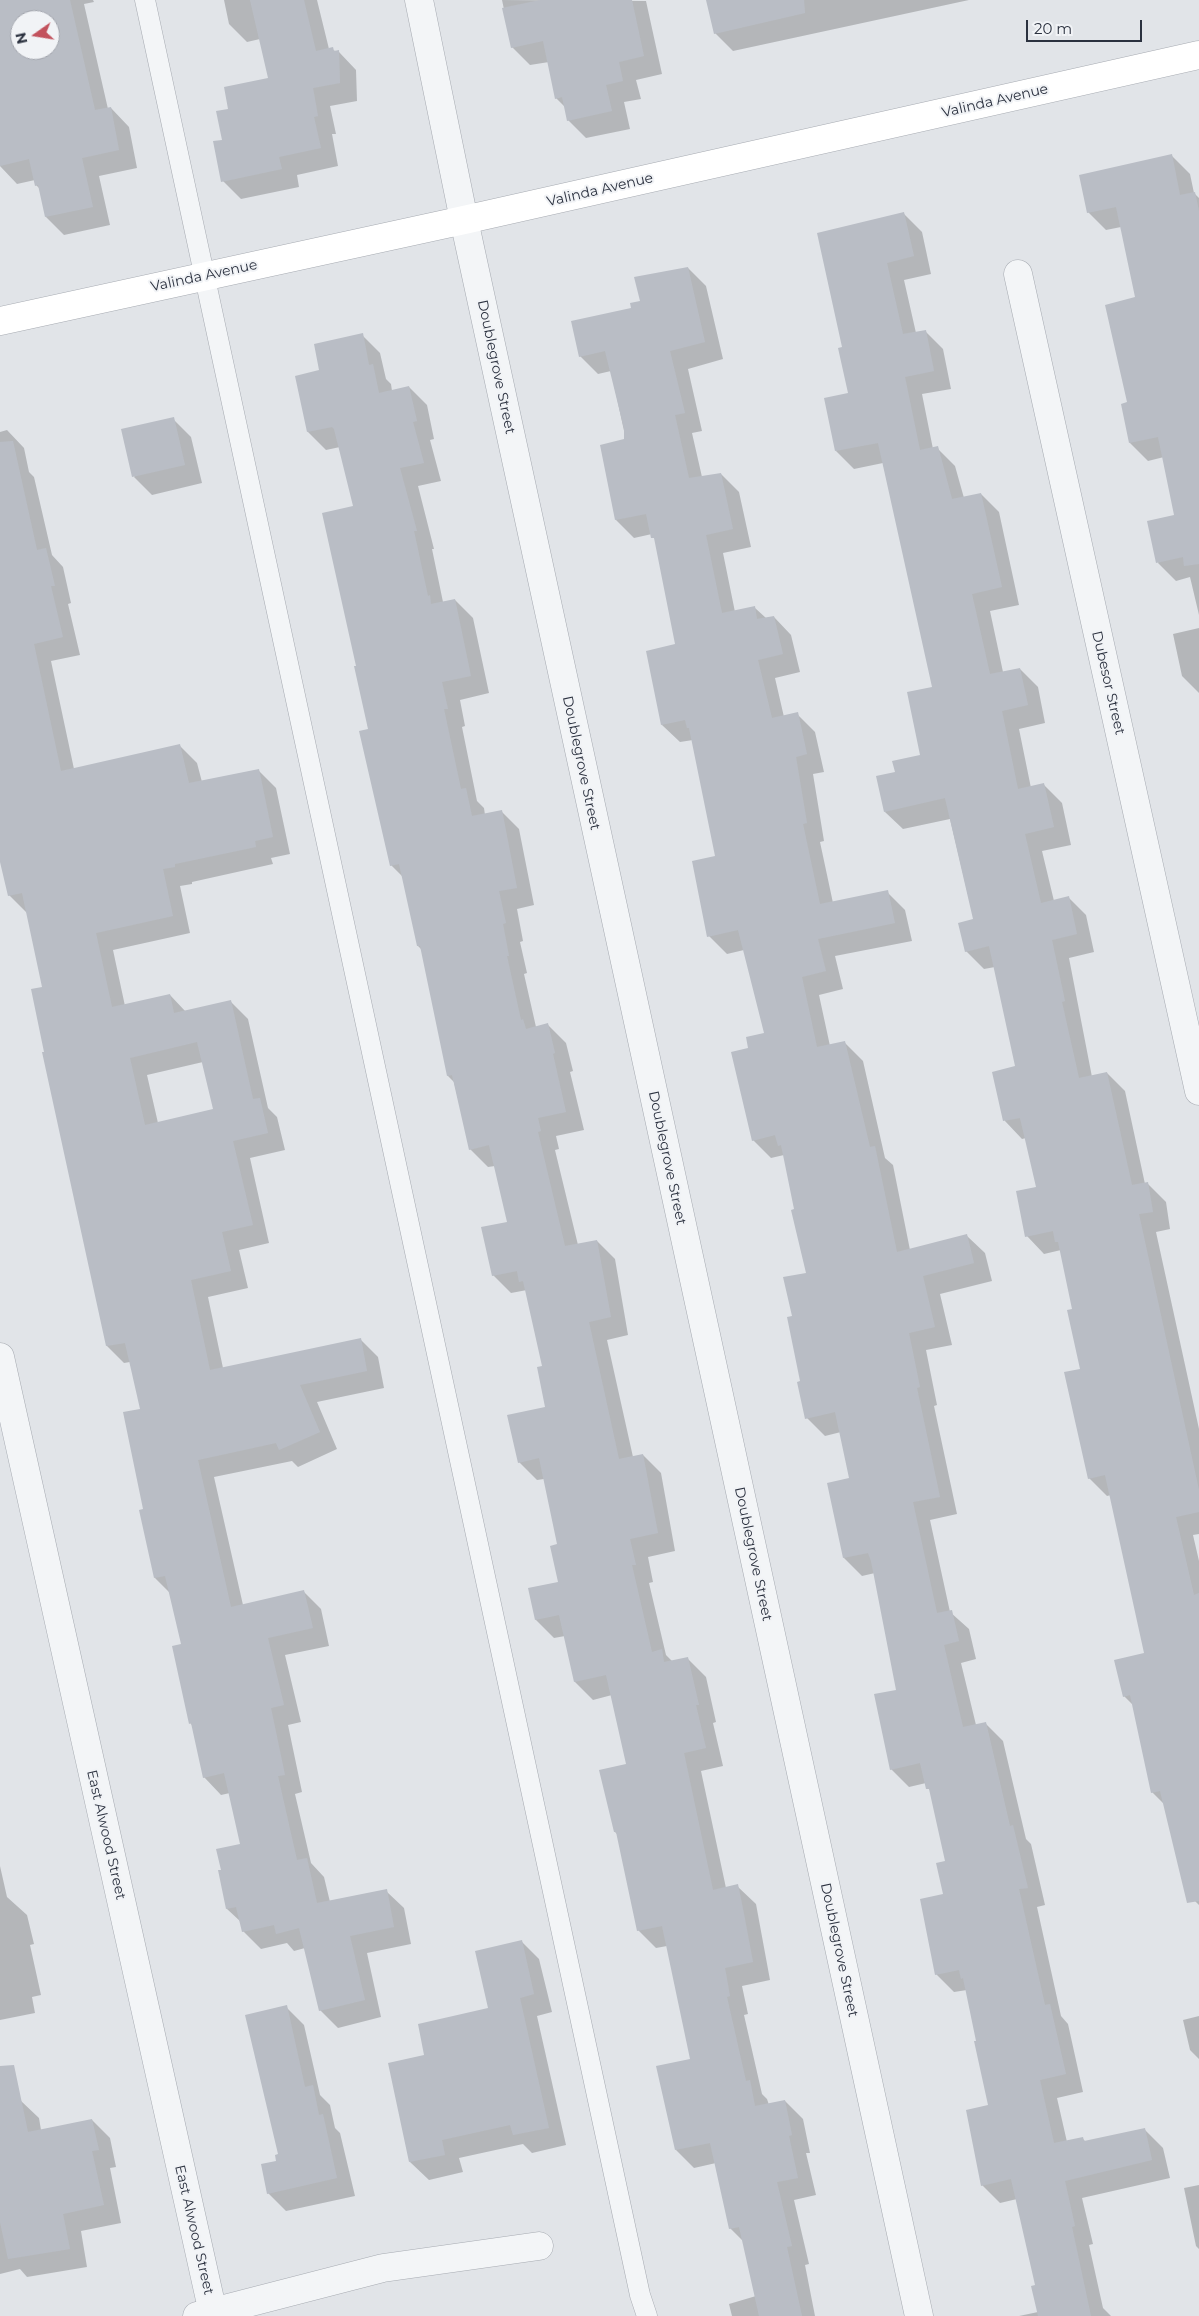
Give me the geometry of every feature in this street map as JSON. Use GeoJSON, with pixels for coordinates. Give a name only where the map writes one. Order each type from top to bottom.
{"type":"FeatureCollection","features":[{"type":"Feature","properties":{"kind":"main road","name":"Valinda Avenue"},"geometry":{"type":"LineString","coordinates":[[0,321],[464,220],[1199,55]]}},
{"type":"Feature","properties":{"kind":"street","name":"Doublegrove Street"},"geometry":{"type":"LineString","coordinates":[[419,0],[464,220],[919,2316]]}},
{"type":"Feature","properties":{"kind":"street","name":"Dubesor Street"},"geometry":{"type":"LineString","coordinates":[[1018,274],[1199,1091]]}},
{"type":"Feature","properties":{"kind":"street","name":"East Alwood Street"},"geometry":{"type":"LineString","coordinates":[[0,1357],[205,2314]]}},
{"type":"Feature","properties":{"kind":"street"},"geometry":{"type":"LineString","coordinates":[[205,2314],[383,2268],[539,2246]]}},
{"type":"Feature","properties":{"kind":"lane"},"geometry":{"type":"LineString","coordinates":[[145,0],[636,2276],[647,2316]]}},
{"type":"Feature","properties":{"kind":"building"},"geometry":{"type":"Polygon","coordinates":[[[0,0],[70,0],[95,110],[111,107],[119,150],[82,158],[93,207],[45,217],[38,185],[35,186],[29,159],[0,166],[0,0]]]}},
{"type":"Feature","properties":{"kind":"building"},"geometry":{"type":"Polygon","coordinates":[[[250,0],[304,0],[316,51],[333,47],[334,51],[339,50],[340,83],[313,88],[318,116],[314,117],[321,148],[279,157],[282,169],[221,182],[213,141],[222,140],[216,111],[228,109],[224,87],[268,78],[250,0]]]}},
{"type":"Feature","properties":{"kind":"building"},"geometry":{"type":"Polygon","coordinates":[[[540,0],[632,0],[644,56],[619,62],[623,81],[606,85],[612,111],[567,121],[562,97],[555,99],[543,41],[511,48],[502,8],[540,0]]]}},
{"type":"Feature","properties":{"kind":"building"},"geometry":{"type":"Polygon","coordinates":[[[706,0],[804,0],[805,13],[714,34],[706,0]]]}},
{"type":"Feature","properties":{"kind":"building"},"geometry":{"type":"Polygon","coordinates":[[[1172,154],[1180,195],[1195,192],[1199,211],[1199,564],[1184,566],[1183,557],[1156,563],[1147,521],[1174,515],[1158,437],[1129,443],[1121,404],[1127,402],[1105,305],[1135,297],[1116,207],[1087,213],[1079,175],[1172,154]]]}},
{"type":"Feature","properties":{"kind":"building"},"geometry":{"type":"Polygon","coordinates":[[[904,212],[914,256],[887,263],[903,334],[926,330],[934,371],[905,377],[920,450],[938,446],[952,499],[981,493],[1002,587],[972,594],[990,674],[1020,668],[1028,705],[1002,711],[1018,789],[1044,783],[1054,827],[1025,834],[1041,903],[1069,896],[1077,934],[1052,940],[1065,1001],[1062,1002],[1079,1078],[1107,1072],[1132,1185],[1148,1182],[1153,1212],[1139,1214],[1199,1490],[1199,1512],[1176,1517],[1194,1595],[1199,1593],[1199,1901],[1187,1903],[1160,1791],[1151,1793],[1130,1695],[1123,1697],[1114,1660],[1144,1653],[1105,1475],[1088,1479],[1064,1372],[1080,1369],[1067,1310],[1072,1309],[1058,1242],[1055,1242],[1053,1231],[1025,1237],[1016,1191],[1036,1187],[1020,1118],[1003,1121],[992,1072],[1015,1066],[989,946],[965,952],[958,923],[973,919],[945,798],[884,812],[876,776],[895,772],[892,761],[920,755],[907,692],[932,687],[878,443],[835,451],[824,398],[848,393],[838,348],[842,347],[817,233],[904,212]]]}},
{"type":"Feature","properties":{"kind":"building"},"geometry":{"type":"Polygon","coordinates":[[[688,267],[705,342],[670,351],[685,413],[675,415],[689,478],[721,473],[733,529],[706,535],[722,613],[755,606],[757,619],[774,616],[783,654],[758,660],[772,718],[798,712],[807,754],[796,757],[807,823],[803,824],[820,904],[888,890],[895,923],[818,939],[826,971],[802,977],[817,1047],[845,1041],[870,1147],[875,1146],[897,1252],[967,1234],[974,1263],[923,1276],[935,1327],[909,1333],[920,1387],[917,1388],[940,1497],[913,1502],[937,1613],[952,1610],[959,1641],[944,1645],[963,1727],[986,1722],[1010,1826],[1013,1825],[1028,1888],[1019,1889],[1045,2005],[1050,2004],[1066,2074],[1040,2080],[1054,2143],[1083,2137],[1084,2141],[1145,2128],[1152,2160],[1065,2181],[1075,2226],[1072,2227],[1091,2316],[1038,2316],[1031,2286],[1035,2285],[1011,2179],[981,2186],[966,2110],[988,2105],[963,1978],[961,1979],[959,1970],[935,1975],[920,1899],[943,1894],[936,1863],[945,1861],[929,1789],[926,1789],[920,1763],[890,1770],[874,1694],[896,1690],[871,1561],[868,1553],[843,1558],[827,1483],[849,1478],[835,1412],[805,1419],[797,1382],[800,1381],[787,1317],[792,1316],[783,1277],[806,1273],[791,1210],[794,1209],[781,1145],[778,1146],[775,1135],[752,1141],[731,1052],[748,1048],[746,1037],[764,1033],[738,930],[707,937],[692,861],[715,856],[689,728],[687,728],[685,720],[661,725],[646,651],[675,644],[654,538],[651,538],[646,514],[615,520],[600,445],[624,439],[624,429],[605,351],[579,357],[571,321],[631,308],[630,303],[640,301],[634,277],[688,267]]]}},
{"type":"Feature","properties":{"kind":"building"},"geometry":{"type":"Polygon","coordinates":[[[363,333],[369,365],[373,364],[379,393],[409,386],[417,421],[413,422],[424,463],[400,468],[417,531],[414,531],[428,596],[430,595],[431,604],[455,599],[471,676],[442,682],[448,709],[444,709],[461,789],[466,788],[472,816],[502,810],[517,888],[499,891],[506,923],[503,924],[509,956],[507,956],[521,1020],[523,1019],[526,1029],[548,1023],[566,1112],[538,1118],[541,1131],[538,1132],[565,1246],[597,1240],[611,1317],[589,1322],[619,1459],[643,1454],[658,1533],[630,1539],[636,1565],[632,1565],[652,1652],[662,1649],[664,1662],[688,1657],[699,1705],[696,1705],[706,1748],[684,1753],[713,1890],[738,1884],[744,1914],[753,1962],[725,1968],[730,1996],[727,1997],[746,2081],[750,2080],[755,2106],[785,2100],[792,2135],[789,2136],[798,2178],[777,2182],[792,2246],[787,2247],[802,2316],[759,2316],[739,2227],[729,2229],[710,2143],[675,2150],[656,2066],[690,2059],[662,1926],[637,1931],[616,1832],[614,1832],[599,1770],[626,1764],[606,1675],[574,1682],[559,1615],[535,1620],[528,1588],[558,1582],[550,1546],[557,1544],[539,1458],[518,1463],[507,1415],[545,1407],[537,1367],[542,1366],[523,1281],[519,1282],[517,1271],[492,1276],[481,1227],[507,1222],[489,1145],[469,1150],[452,1075],[447,1076],[420,946],[417,946],[399,864],[390,866],[359,731],[368,729],[322,513],[353,506],[334,429],[332,427],[307,432],[295,376],[319,370],[314,344],[363,333]]]}},
{"type":"Feature","properties":{"kind":"building"},"geometry":{"type":"Polygon","coordinates":[[[174,417],[185,465],[132,477],[121,429],[174,417]]]}},
{"type":"Feature","properties":{"kind":"building"},"geometry":{"type":"Polygon","coordinates":[[[13,441],[37,550],[46,548],[55,586],[51,586],[63,637],[34,644],[61,771],[180,744],[189,783],[259,769],[273,837],[255,841],[256,847],[175,864],[175,867],[163,869],[173,916],[96,933],[112,1007],[170,994],[174,1013],[231,1000],[253,1099],[260,1098],[268,1133],[233,1141],[253,1225],[222,1232],[231,1271],[191,1280],[210,1370],[361,1338],[367,1371],[300,1385],[320,1432],[279,1450],[276,1443],[198,1460],[231,1607],[304,1590],[313,1628],[268,1638],[284,1705],[271,1708],[285,1775],[278,1776],[297,1860],[307,1858],[317,1903],[387,1889],[394,1927],[350,1936],[365,2000],[319,2011],[299,1928],[276,1934],[274,1925],[242,1932],[236,1907],[226,1909],[216,1849],[240,1844],[224,1773],[203,1778],[191,1723],[189,1724],[172,1646],[181,1644],[165,1576],[154,1578],[139,1510],[143,1509],[123,1412],[140,1409],[125,1343],[106,1346],[42,1052],[44,1052],[31,989],[42,987],[22,893],[8,896],[0,862],[0,442],[13,441]],[[197,1042],[130,1058],[145,1125],[213,1109],[197,1042]]]}},
{"type":"Feature","properties":{"kind":"building"},"geometry":{"type":"Polygon","coordinates":[[[522,1940],[534,1994],[520,1998],[549,2128],[513,2135],[510,2125],[442,2140],[445,2155],[409,2162],[388,2063],[424,2055],[418,2024],[488,2008],[475,1951],[522,1940]]]}},
{"type":"Feature","properties":{"kind":"building"},"geometry":{"type":"Polygon","coordinates":[[[287,2005],[305,2087],[313,2085],[319,2115],[323,2114],[337,2178],[267,2194],[261,2164],[276,2161],[275,2155],[278,2154],[245,2015],[287,2005]]]}},
{"type":"Feature","properties":{"kind":"building"},"geometry":{"type":"Polygon","coordinates":[[[14,2065],[28,2132],[92,2119],[99,2150],[92,2151],[104,2205],[63,2214],[70,2249],[8,2259],[0,2222],[0,2066],[14,2065]]]}}]}
